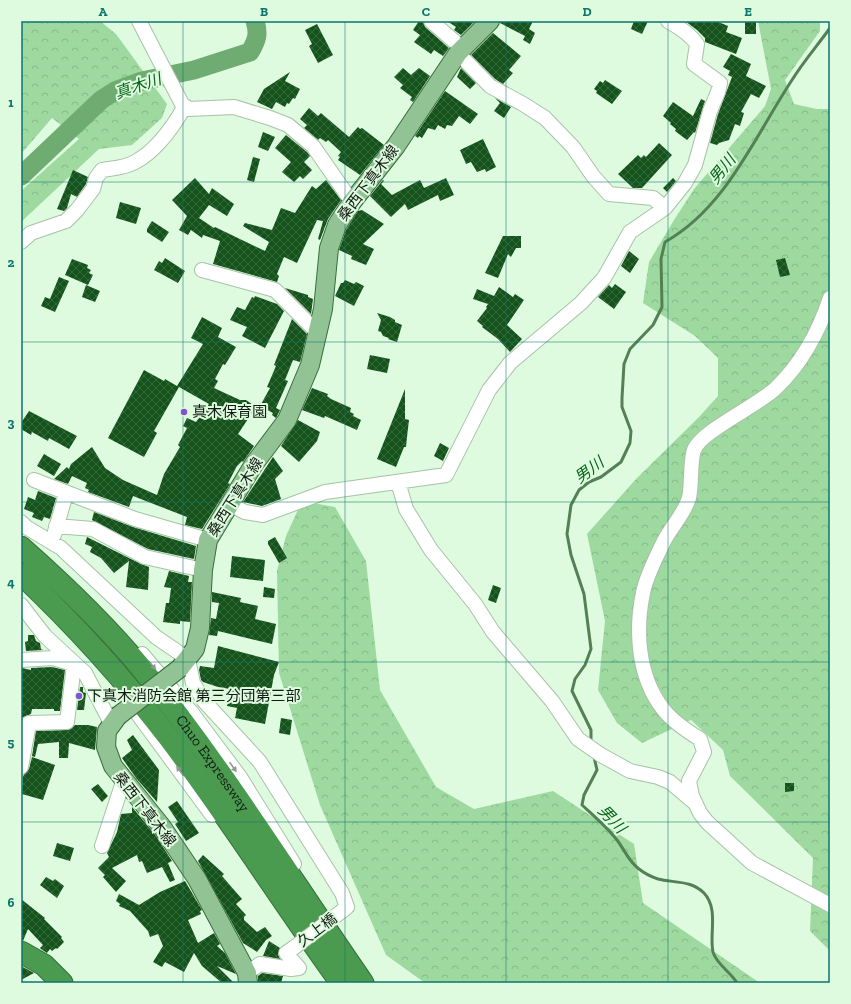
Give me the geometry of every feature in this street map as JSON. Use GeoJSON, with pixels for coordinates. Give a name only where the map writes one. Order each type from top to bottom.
{"type":"FeatureCollection","features":[{"type":"Feature","properties":{"kind":"highway","name":"Chuo Expressway"},"geometry":{"type":"LineString","coordinates":[[21,547],[76,598],[141,668],[211,760],[338,968]]}},
{"type":"Feature","properties":{"kind":"highway","name":"Chuo Expressway"},"geometry":{"type":"LineString","coordinates":[[21,574],[56,607],[91,644],[169,738],[338,968],[363,983]]}},
{"type":"Feature","properties":{"kind":"highway"},"geometry":{"type":"LineString","coordinates":[[21,952],[44,965],[62,983]]}},
{"type":"Feature","properties":{"kind":"main road","name":"桑西下真木線"},"geometry":{"type":"LineString","coordinates":[[247,978],[197,879],[162,827],[113,766],[106,747],[107,731],[114,720],[184,664],[195,649],[200,628],[203,570],[208,540],[228,504],[254,464],[287,420],[310,365],[319,334],[324,309],[329,248],[337,225],[352,202],[396,146],[460,51],[490,21]]}},
{"type":"Feature","properties":{"kind":"street"},"geometry":{"type":"LineString","coordinates":[[139,21],[188,109],[234,107],[288,125],[313,146],[352,202]]}},
{"type":"Feature","properties":{"kind":"street"},"geometry":{"type":"LineString","coordinates":[[431,21],[460,51],[490,86],[545,118],[573,148],[593,176],[609,194],[653,198],[665,208]]}},
{"type":"Feature","properties":{"kind":"street"},"geometry":{"type":"LineString","coordinates":[[228,504],[245,512],[263,515],[325,492],[446,474],[489,390],[510,363],[581,303],[604,278],[630,232],[665,208],[685,183],[695,165],[710,111],[720,83],[694,64],[697,44],[694,40],[681,29],[668,21]]}},
{"type":"Feature","properties":{"kind":"street"},"geometry":{"type":"LineString","coordinates":[[21,242],[31,233],[66,221],[77,210],[93,189],[96,178],[102,170],[120,168],[143,157],[174,125],[185,106]]}},
{"type":"Feature","properties":{"kind":"street"},"geometry":{"type":"LineString","coordinates":[[202,270],[275,290],[319,334]]}},
{"type":"Feature","properties":{"kind":"street"},"geometry":{"type":"LineString","coordinates":[[830,298],[824,318],[801,357],[776,389],[710,433],[694,449],[689,497],[663,544],[643,591],[639,620],[640,649],[645,674],[655,697],[663,710],[682,728],[700,739],[704,752],[689,781],[692,796],[707,822],[752,863],[830,905]]}},
{"type":"Feature","properties":{"kind":"street"},"geometry":{"type":"LineString","coordinates":[[34,480],[66,494],[135,519],[208,540]]}},
{"type":"Feature","properties":{"kind":"street"},"geometry":{"type":"LineString","coordinates":[[398,482],[406,509],[431,550],[475,604],[493,632],[552,701],[578,739],[601,756],[630,771],[658,777],[670,782],[696,804]]}},
{"type":"Feature","properties":{"kind":"street"},"geometry":{"type":"LineString","coordinates":[[52,543],[66,494]]}},
{"type":"Feature","properties":{"kind":"street"},"geometry":{"type":"LineString","coordinates":[[21,522],[26,528],[52,543],[80,565],[110,596],[184,664]]}},
{"type":"Feature","properties":{"kind":"street"},"geometry":{"type":"LineString","coordinates":[[56,526],[93,529],[145,557],[203,570]]}},
{"type":"Feature","properties":{"kind":"street"},"geometry":{"type":"LineString","coordinates":[[21,544],[44,560],[146,658],[192,713],[240,777],[311,891],[338,968]]}},
{"type":"Feature","properties":{"kind":"street"},"geometry":{"type":"LineString","coordinates":[[21,579],[125,698],[244,857],[338,968]]}},
{"type":"Feature","properties":{"kind":"street"},"geometry":{"type":"LineString","coordinates":[[21,605],[45,636],[85,673],[114,720]]}},
{"type":"Feature","properties":{"kind":"street"},"geometry":{"type":"LineString","coordinates":[[21,660],[53,658],[75,665]]}},
{"type":"Feature","properties":{"kind":"street","name":"久上橋"},"geometry":{"type":"LineString","coordinates":[[184,664],[204,701],[260,762],[342,893],[347,907],[286,953],[299,968],[292,969],[260,964],[247,978]]}},
{"type":"Feature","properties":{"kind":"street"},"geometry":{"type":"LineString","coordinates":[[21,767],[29,723],[67,722],[75,665]]}},
{"type":"Feature","properties":{"kind":"street"},"geometry":{"type":"LineString","coordinates":[[102,846],[124,779]]}},
{"type":"Feature","properties":{"kind":"green space"},"geometry":{"type":"Polygon","coordinates":[[[21,21],[100,21],[116,34],[167,104],[162,118],[132,145],[99,149],[21,222],[21,191],[79,139],[52,118],[21,154],[21,21]]]}},
{"type":"Feature","properties":{"kind":"green space"},"geometry":{"type":"Polygon","coordinates":[[[758,21],[820,21],[820,31],[785,80],[794,104],[817,109],[830,109],[830,951],[810,931],[813,858],[730,776],[723,750],[691,720],[642,743],[617,723],[598,690],[605,621],[587,534],[636,479],[699,417],[718,396],[718,358],[695,336],[643,303],[649,262],[694,189],[765,106],[771,89],[758,21]]]}},
{"type":"Feature","properties":{"kind":"green space"},"geometry":{"type":"Polygon","coordinates":[[[302,501],[335,507],[366,561],[380,690],[436,787],[474,809],[553,791],[634,844],[643,903],[760,983],[425,983],[386,955],[320,805],[279,673],[277,571],[286,536],[302,501]]]}},
{"type":"Feature","properties":{"kind":"building"},"geometry":{"type":"Polygon","coordinates":[[[419,21],[423,21],[425,27],[449,48],[443,56],[434,50],[431,54],[414,42],[420,35],[413,30],[419,21]]]}},
{"type":"Feature","properties":{"kind":"building"},"geometry":{"type":"Polygon","coordinates":[[[447,21],[475,21],[461,35],[454,30],[456,27],[447,21]]]}},
{"type":"Feature","properties":{"kind":"building"},"geometry":{"type":"Polygon","coordinates":[[[500,21],[533,21],[529,29],[535,33],[530,44],[523,40],[525,36],[500,23],[500,21]]]}},
{"type":"Feature","properties":{"kind":"building"},"geometry":{"type":"Polygon","coordinates":[[[634,21],[648,21],[642,34],[631,29],[634,21]]]}},
{"type":"Feature","properties":{"kind":"building"},"geometry":{"type":"Polygon","coordinates":[[[685,21],[716,21],[728,26],[726,32],[742,38],[736,54],[705,42],[705,38],[685,21]]]}},
{"type":"Feature","properties":{"kind":"building"},"geometry":{"type":"Polygon","coordinates":[[[745,21],[756,21],[756,34],[745,34],[745,21]]]}},
{"type":"Feature","properties":{"kind":"building"},"geometry":{"type":"Polygon","coordinates":[[[317,24],[333,55],[318,63],[309,46],[312,44],[305,30],[317,24]]]}},
{"type":"Feature","properties":{"kind":"building"},"geometry":{"type":"Polygon","coordinates":[[[493,33],[521,56],[509,70],[513,73],[503,84],[495,79],[471,55],[493,33]]]}},
{"type":"Feature","properties":{"kind":"building"},"geometry":{"type":"Polygon","coordinates":[[[731,54],[751,64],[746,76],[766,86],[759,98],[751,94],[741,112],[744,113],[740,126],[735,124],[729,140],[717,145],[710,143],[718,114],[732,77],[728,75],[730,71],[723,67],[731,54]]]}},
{"type":"Feature","properties":{"kind":"building"},"geometry":{"type":"Polygon","coordinates":[[[403,68],[411,75],[419,68],[430,76],[413,102],[410,100],[412,97],[400,88],[403,85],[394,77],[403,68]]]}},
{"type":"Feature","properties":{"kind":"building"},"geometry":{"type":"Polygon","coordinates":[[[461,68],[476,83],[470,89],[457,77],[461,68]]]}},
{"type":"Feature","properties":{"kind":"building"},"geometry":{"type":"Polygon","coordinates":[[[290,72],[285,81],[300,89],[295,99],[293,98],[285,107],[276,102],[272,109],[257,102],[264,89],[290,72]]]}},
{"type":"Feature","properties":{"kind":"building"},"geometry":{"type":"Polygon","coordinates":[[[605,80],[622,91],[612,104],[596,93],[597,91],[594,89],[600,81],[603,83],[605,80]]]}},
{"type":"Feature","properties":{"kind":"building"},"geometry":{"type":"Polygon","coordinates":[[[445,91],[478,114],[470,124],[459,116],[452,126],[447,125],[445,129],[438,125],[435,130],[428,128],[422,138],[419,136],[418,138],[415,136],[445,91]]]}},
{"type":"Feature","properties":{"kind":"building"},"geometry":{"type":"Polygon","coordinates":[[[495,98],[511,107],[504,118],[494,111],[500,103],[495,98]]]}},
{"type":"Feature","properties":{"kind":"building"},"geometry":{"type":"Polygon","coordinates":[[[701,99],[705,101],[695,133],[694,132],[687,140],[675,131],[676,129],[663,116],[673,102],[693,116],[701,99]]]}},
{"type":"Feature","properties":{"kind":"building"},"geometry":{"type":"Polygon","coordinates":[[[309,108],[318,116],[321,113],[349,137],[358,127],[360,129],[362,128],[384,145],[360,175],[338,160],[340,157],[338,156],[341,152],[328,140],[326,142],[320,138],[318,140],[304,128],[307,125],[300,119],[309,108]]]}},
{"type":"Feature","properties":{"kind":"building"},"geometry":{"type":"Polygon","coordinates":[[[263,132],[275,137],[268,151],[258,147],[263,132]]]}},
{"type":"Feature","properties":{"kind":"building"},"geometry":{"type":"Polygon","coordinates":[[[286,135],[310,156],[304,162],[312,170],[303,179],[300,176],[294,182],[282,172],[291,162],[275,148],[286,135]]]}},
{"type":"Feature","properties":{"kind":"building"},"geometry":{"type":"Polygon","coordinates":[[[483,139],[496,167],[486,172],[485,169],[477,172],[471,162],[466,164],[460,150],[483,139]]]}},
{"type":"Feature","properties":{"kind":"building"},"geometry":{"type":"Polygon","coordinates":[[[659,143],[672,155],[642,188],[633,188],[618,174],[638,155],[641,158],[644,155],[646,157],[659,143]]]}},
{"type":"Feature","properties":{"kind":"building"},"geometry":{"type":"Polygon","coordinates":[[[253,157],[260,159],[254,182],[247,180],[253,157]]]}},
{"type":"Feature","properties":{"kind":"building"},"geometry":{"type":"Polygon","coordinates":[[[73,170],[88,177],[86,184],[77,197],[71,194],[67,208],[64,211],[57,209],[73,170]]]}},
{"type":"Feature","properties":{"kind":"building"},"geometry":{"type":"Polygon","coordinates":[[[195,178],[209,194],[212,188],[234,204],[227,216],[209,205],[199,218],[214,228],[215,227],[265,251],[269,242],[243,226],[245,223],[272,230],[281,208],[295,213],[312,186],[316,189],[326,180],[341,200],[328,219],[320,240],[318,239],[323,221],[317,220],[297,263],[284,257],[277,274],[279,276],[277,282],[213,264],[220,241],[203,235],[202,238],[191,230],[188,235],[179,230],[187,216],[172,200],[195,178]]]}},
{"type":"Feature","properties":{"kind":"building"},"geometry":{"type":"Polygon","coordinates":[[[446,178],[454,195],[440,201],[438,195],[408,210],[405,204],[391,217],[370,196],[383,180],[384,181],[381,184],[392,195],[420,180],[424,188],[446,178]]]}},
{"type":"Feature","properties":{"kind":"building"},"geometry":{"type":"Polygon","coordinates":[[[673,178],[676,181],[667,192],[663,188],[673,178]]]}},
{"type":"Feature","properties":{"kind":"building"},"geometry":{"type":"Polygon","coordinates":[[[120,202],[141,208],[136,224],[116,218],[120,202]]]}},
{"type":"Feature","properties":{"kind":"building"},"geometry":{"type":"Polygon","coordinates":[[[362,210],[384,224],[363,244],[374,249],[366,265],[351,259],[352,256],[339,250],[346,230],[358,211],[362,210]]]}},
{"type":"Feature","properties":{"kind":"building"},"geometry":{"type":"Polygon","coordinates":[[[152,221],[169,232],[162,242],[147,232],[147,229],[152,221]]]}},
{"type":"Feature","properties":{"kind":"building"},"geometry":{"type":"Polygon","coordinates":[[[503,236],[521,236],[521,248],[516,248],[511,257],[508,254],[498,278],[485,273],[503,236]]]}},
{"type":"Feature","properties":{"kind":"building"},"geometry":{"type":"Polygon","coordinates":[[[629,251],[639,259],[630,273],[621,266],[629,251]]]}},
{"type":"Feature","properties":{"kind":"building"},"geometry":{"type":"Polygon","coordinates":[[[165,258],[185,271],[178,283],[154,270],[159,261],[162,263],[165,258]]]}},
{"type":"Feature","properties":{"kind":"building"},"geometry":{"type":"Polygon","coordinates":[[[785,258],[790,275],[780,277],[776,260],[785,258]]]}},
{"type":"Feature","properties":{"kind":"building"},"geometry":{"type":"Polygon","coordinates":[[[72,259],[88,265],[87,268],[91,270],[89,273],[93,275],[88,285],[65,275],[72,259]]]}},
{"type":"Feature","properties":{"kind":"building"},"geometry":{"type":"Polygon","coordinates":[[[59,277],[69,281],[55,312],[41,306],[45,297],[50,299],[59,277]]]}},
{"type":"Feature","properties":{"kind":"building"},"geometry":{"type":"Polygon","coordinates":[[[345,280],[354,284],[356,282],[364,286],[354,306],[335,296],[341,283],[345,280]]]}},
{"type":"Feature","properties":{"kind":"building"},"geometry":{"type":"Polygon","coordinates":[[[615,284],[626,292],[614,309],[598,297],[609,285],[612,288],[615,284]]]}},
{"type":"Feature","properties":{"kind":"building"},"geometry":{"type":"Polygon","coordinates":[[[86,285],[100,291],[95,302],[82,297],[86,285]]]}},
{"type":"Feature","properties":{"kind":"building"},"geometry":{"type":"Polygon","coordinates":[[[499,287],[513,297],[515,294],[524,300],[507,325],[522,339],[510,352],[498,339],[482,327],[483,326],[477,321],[487,308],[486,307],[488,304],[473,299],[477,289],[494,296],[499,287]]]}},
{"type":"Feature","properties":{"kind":"building"},"geometry":{"type":"Polygon","coordinates":[[[285,288],[308,295],[308,297],[313,299],[311,314],[285,288]]]}},
{"type":"Feature","properties":{"kind":"building"},"geometry":{"type":"Polygon","coordinates":[[[255,296],[277,304],[284,311],[265,348],[242,336],[247,327],[230,320],[237,307],[245,310],[252,297],[254,298],[255,296]]]}},
{"type":"Feature","properties":{"kind":"building"},"geometry":{"type":"Polygon","coordinates":[[[377,313],[390,317],[395,320],[395,322],[402,325],[397,342],[388,339],[389,338],[383,336],[381,332],[378,331],[381,320],[377,313]]]}},
{"type":"Feature","properties":{"kind":"building"},"geometry":{"type":"Polygon","coordinates":[[[202,317],[222,328],[218,337],[236,347],[225,365],[223,364],[215,379],[218,381],[214,388],[240,400],[246,400],[256,407],[238,434],[254,446],[243,462],[242,461],[237,466],[228,483],[230,484],[202,529],[185,525],[187,517],[133,496],[129,507],[88,492],[89,490],[85,488],[87,483],[72,476],[68,484],[54,479],[67,467],[69,469],[71,464],[92,447],[105,468],[123,480],[157,495],[164,474],[180,447],[178,445],[187,428],[183,426],[187,418],[196,422],[209,404],[179,387],[154,431],[157,433],[144,457],[108,438],[144,370],[177,386],[203,344],[191,338],[202,317]]]}},
{"type":"Feature","properties":{"kind":"building"},"geometry":{"type":"Polygon","coordinates":[[[292,319],[307,334],[300,362],[293,360],[285,380],[288,381],[276,408],[280,410],[276,418],[272,415],[273,413],[260,406],[270,388],[267,387],[276,366],[274,365],[292,319]]]}},
{"type":"Feature","properties":{"kind":"building"},"geometry":{"type":"Polygon","coordinates":[[[370,355],[390,359],[387,373],[367,369],[370,355]]]}},
{"type":"Feature","properties":{"kind":"building"},"geometry":{"type":"Polygon","coordinates":[[[312,388],[328,394],[327,396],[331,399],[351,408],[350,412],[354,414],[353,416],[361,420],[357,430],[325,416],[324,418],[302,410],[312,388]]]}},
{"type":"Feature","properties":{"kind":"building"},"geometry":{"type":"Polygon","coordinates":[[[405,389],[405,419],[409,420],[406,447],[404,447],[396,467],[377,459],[405,389]]]}},
{"type":"Feature","properties":{"kind":"building"},"geometry":{"type":"Polygon","coordinates":[[[29,411],[77,436],[69,449],[49,438],[48,441],[32,432],[31,435],[21,429],[21,423],[29,411]]]}},
{"type":"Feature","properties":{"kind":"building"},"geometry":{"type":"Polygon","coordinates":[[[298,420],[320,432],[317,441],[299,462],[281,446],[298,420]]]}},
{"type":"Feature","properties":{"kind":"building"},"geometry":{"type":"Polygon","coordinates":[[[440,443],[449,448],[443,461],[434,456],[440,443]]]}},
{"type":"Feature","properties":{"kind":"building"},"geometry":{"type":"Polygon","coordinates":[[[44,454],[61,464],[54,476],[37,466],[44,454]]]}},
{"type":"Feature","properties":{"kind":"building"},"geometry":{"type":"Polygon","coordinates":[[[273,457],[283,471],[275,479],[281,499],[262,506],[243,502],[273,457]]]}},
{"type":"Feature","properties":{"kind":"building"},"geometry":{"type":"Polygon","coordinates":[[[38,491],[56,498],[50,519],[44,517],[42,521],[32,517],[34,513],[24,509],[28,497],[35,500],[38,491]]]}},
{"type":"Feature","properties":{"kind":"building"},"geometry":{"type":"Polygon","coordinates":[[[94,512],[133,527],[196,546],[194,559],[148,549],[92,520],[94,512]]]}},
{"type":"Feature","properties":{"kind":"building"},"geometry":{"type":"Polygon","coordinates":[[[87,537],[149,567],[148,590],[126,587],[129,561],[114,573],[101,558],[90,552],[92,547],[85,544],[87,537]]]}},
{"type":"Feature","properties":{"kind":"building"},"geometry":{"type":"Polygon","coordinates":[[[275,537],[287,558],[279,563],[268,544],[268,541],[275,537]]]}},
{"type":"Feature","properties":{"kind":"building"},"geometry":{"type":"Polygon","coordinates":[[[232,556],[265,560],[263,581],[230,577],[232,556]]]}},
{"type":"Feature","properties":{"kind":"building"},"geometry":{"type":"Polygon","coordinates":[[[169,571],[189,576],[188,582],[192,582],[190,622],[180,621],[180,624],[163,622],[166,603],[169,603],[171,588],[164,587],[169,571]]]}},
{"type":"Feature","properties":{"kind":"building"},"geometry":{"type":"Polygon","coordinates":[[[493,585],[501,588],[496,603],[488,600],[493,585]]]}},
{"type":"Feature","properties":{"kind":"building"},"geometry":{"type":"Polygon","coordinates":[[[264,587],[275,589],[274,598],[263,597],[264,587]]]}},
{"type":"Feature","properties":{"kind":"building"},"geometry":{"type":"Polygon","coordinates":[[[212,592],[241,598],[240,602],[258,606],[255,619],[276,624],[272,644],[218,631],[217,636],[209,635],[211,618],[216,619],[219,603],[212,602],[212,592]]]}},
{"type":"Feature","properties":{"kind":"building"},"geometry":{"type":"Polygon","coordinates":[[[28,635],[34,635],[36,641],[40,643],[41,649],[43,650],[26,651],[25,642],[28,641],[28,635]]]}},
{"type":"Feature","properties":{"kind":"building"},"geometry":{"type":"Polygon","coordinates":[[[218,646],[279,662],[274,675],[265,724],[235,718],[237,708],[227,706],[230,689],[218,687],[201,680],[199,670],[200,666],[214,668],[218,646]]]}},
{"type":"Feature","properties":{"kind":"building"},"geometry":{"type":"Polygon","coordinates":[[[52,667],[65,670],[60,711],[54,711],[54,709],[32,709],[31,714],[21,718],[22,668],[31,670],[31,668],[52,667]]]}},
{"type":"Feature","properties":{"kind":"building"},"geometry":{"type":"Polygon","coordinates":[[[80,687],[83,687],[83,692],[86,693],[84,710],[77,710],[80,687]]]}},
{"type":"Feature","properties":{"kind":"building"},"geometry":{"type":"Polygon","coordinates":[[[281,718],[292,720],[290,735],[279,733],[281,718]]]}},
{"type":"Feature","properties":{"kind":"building"},"geometry":{"type":"Polygon","coordinates":[[[75,725],[97,727],[95,750],[69,743],[68,758],[59,758],[59,742],[38,744],[35,757],[32,756],[36,731],[68,730],[75,725]]]}},
{"type":"Feature","properties":{"kind":"building"},"geometry":{"type":"Polygon","coordinates":[[[133,735],[159,770],[157,802],[136,778],[122,758],[132,750],[127,740],[133,735]]]}},
{"type":"Feature","properties":{"kind":"building"},"geometry":{"type":"Polygon","coordinates":[[[32,757],[55,765],[43,800],[22,794],[23,776],[29,769],[32,757]]]}},
{"type":"Feature","properties":{"kind":"building"},"geometry":{"type":"Polygon","coordinates":[[[785,783],[794,783],[794,791],[785,792],[785,783]]]}},
{"type":"Feature","properties":{"kind":"building"},"geometry":{"type":"Polygon","coordinates":[[[98,784],[108,796],[102,802],[91,789],[98,784]]]}},
{"type":"Feature","properties":{"kind":"building"},"geometry":{"type":"Polygon","coordinates":[[[177,801],[199,833],[186,841],[175,824],[178,822],[168,807],[177,801]]]}},
{"type":"Feature","properties":{"kind":"building"},"geometry":{"type":"Polygon","coordinates":[[[132,807],[152,831],[152,834],[154,833],[172,861],[168,863],[175,880],[170,882],[162,867],[147,873],[142,861],[139,862],[137,855],[112,868],[126,881],[116,892],[103,877],[105,875],[98,868],[109,857],[107,853],[117,832],[121,814],[132,813],[132,807]]]}},
{"type":"Feature","properties":{"kind":"building"},"geometry":{"type":"Polygon","coordinates":[[[57,843],[74,848],[70,861],[53,856],[57,843]]]}},
{"type":"Feature","properties":{"kind":"building"},"geometry":{"type":"Polygon","coordinates":[[[203,855],[224,874],[222,876],[242,899],[236,904],[246,915],[244,920],[257,932],[265,927],[272,936],[266,940],[257,952],[243,943],[198,861],[203,855]]]}},
{"type":"Feature","properties":{"kind":"building"},"geometry":{"type":"Polygon","coordinates":[[[46,877],[53,881],[55,879],[64,886],[57,898],[40,885],[46,877]]]}},
{"type":"Feature","properties":{"kind":"building"},"geometry":{"type":"Polygon","coordinates":[[[185,881],[202,910],[200,911],[201,914],[188,920],[198,943],[214,933],[220,944],[217,946],[225,953],[236,974],[217,966],[234,983],[222,983],[202,966],[194,953],[184,972],[165,962],[162,967],[153,962],[163,946],[158,934],[150,937],[148,931],[130,911],[119,906],[120,904],[116,901],[119,894],[139,905],[160,892],[185,881]]]}},
{"type":"Feature","properties":{"kind":"building"},"geometry":{"type":"Polygon","coordinates":[[[21,899],[45,918],[44,919],[62,937],[61,938],[64,942],[57,949],[56,948],[52,951],[50,949],[47,953],[41,949],[40,948],[43,945],[28,929],[23,941],[21,940],[21,899]]]}},
{"type":"Feature","properties":{"kind":"building"},"geometry":{"type":"Polygon","coordinates":[[[269,941],[280,948],[278,954],[280,959],[263,956],[269,941]]]}},
{"type":"Feature","properties":{"kind":"building"},"geometry":{"type":"Polygon","coordinates":[[[21,966],[34,973],[21,980],[21,966]]]}},
{"type":"Feature","properties":{"kind":"building"},"geometry":{"type":"Polygon","coordinates":[[[262,973],[283,976],[281,983],[258,983],[258,976],[262,973]]]}},
{"type":"Feature","properties":{"kind":"waterway","name":"真木川"},"geometry":{"type":"LineString","coordinates":[[21,176],[101,100],[115,91],[142,81],[194,70],[250,52],[257,37],[255,21]]}},
{"type":"Feature","properties":{"kind":"waterway","name":"男川"},"geometry":{"type":"LineString","coordinates":[[591,743],[591,730],[572,691],[575,679],[585,665],[591,649],[584,594],[571,555],[567,534],[571,505],[579,490],[589,482],[601,477],[621,462],[630,443],[631,431],[622,407],[624,364],[630,349],[653,325],[662,307],[661,259],[665,242],[686,228],[722,191],[752,147],[796,73],[830,28]]}},
{"type":"Feature","properties":{"kind":"waterway","name":"男川"},"geometry":{"type":"LineString","coordinates":[[594,757],[597,770],[584,795],[582,805],[617,840],[635,866],[648,875],[658,879],[688,884],[704,893],[709,899],[711,906],[713,922],[713,952],[720,964],[737,983]]}},
{"type":"Feature","properties":{"kind":"place","name":"真木保育園"},"geometry":{"type":"Point","coordinates":[184,412]}},
{"type":"Feature","properties":{"kind":"place","name":"下真木消防会館 第三分団第三部"},"geometry":{"type":"Point","coordinates":[79,696]}}]}
